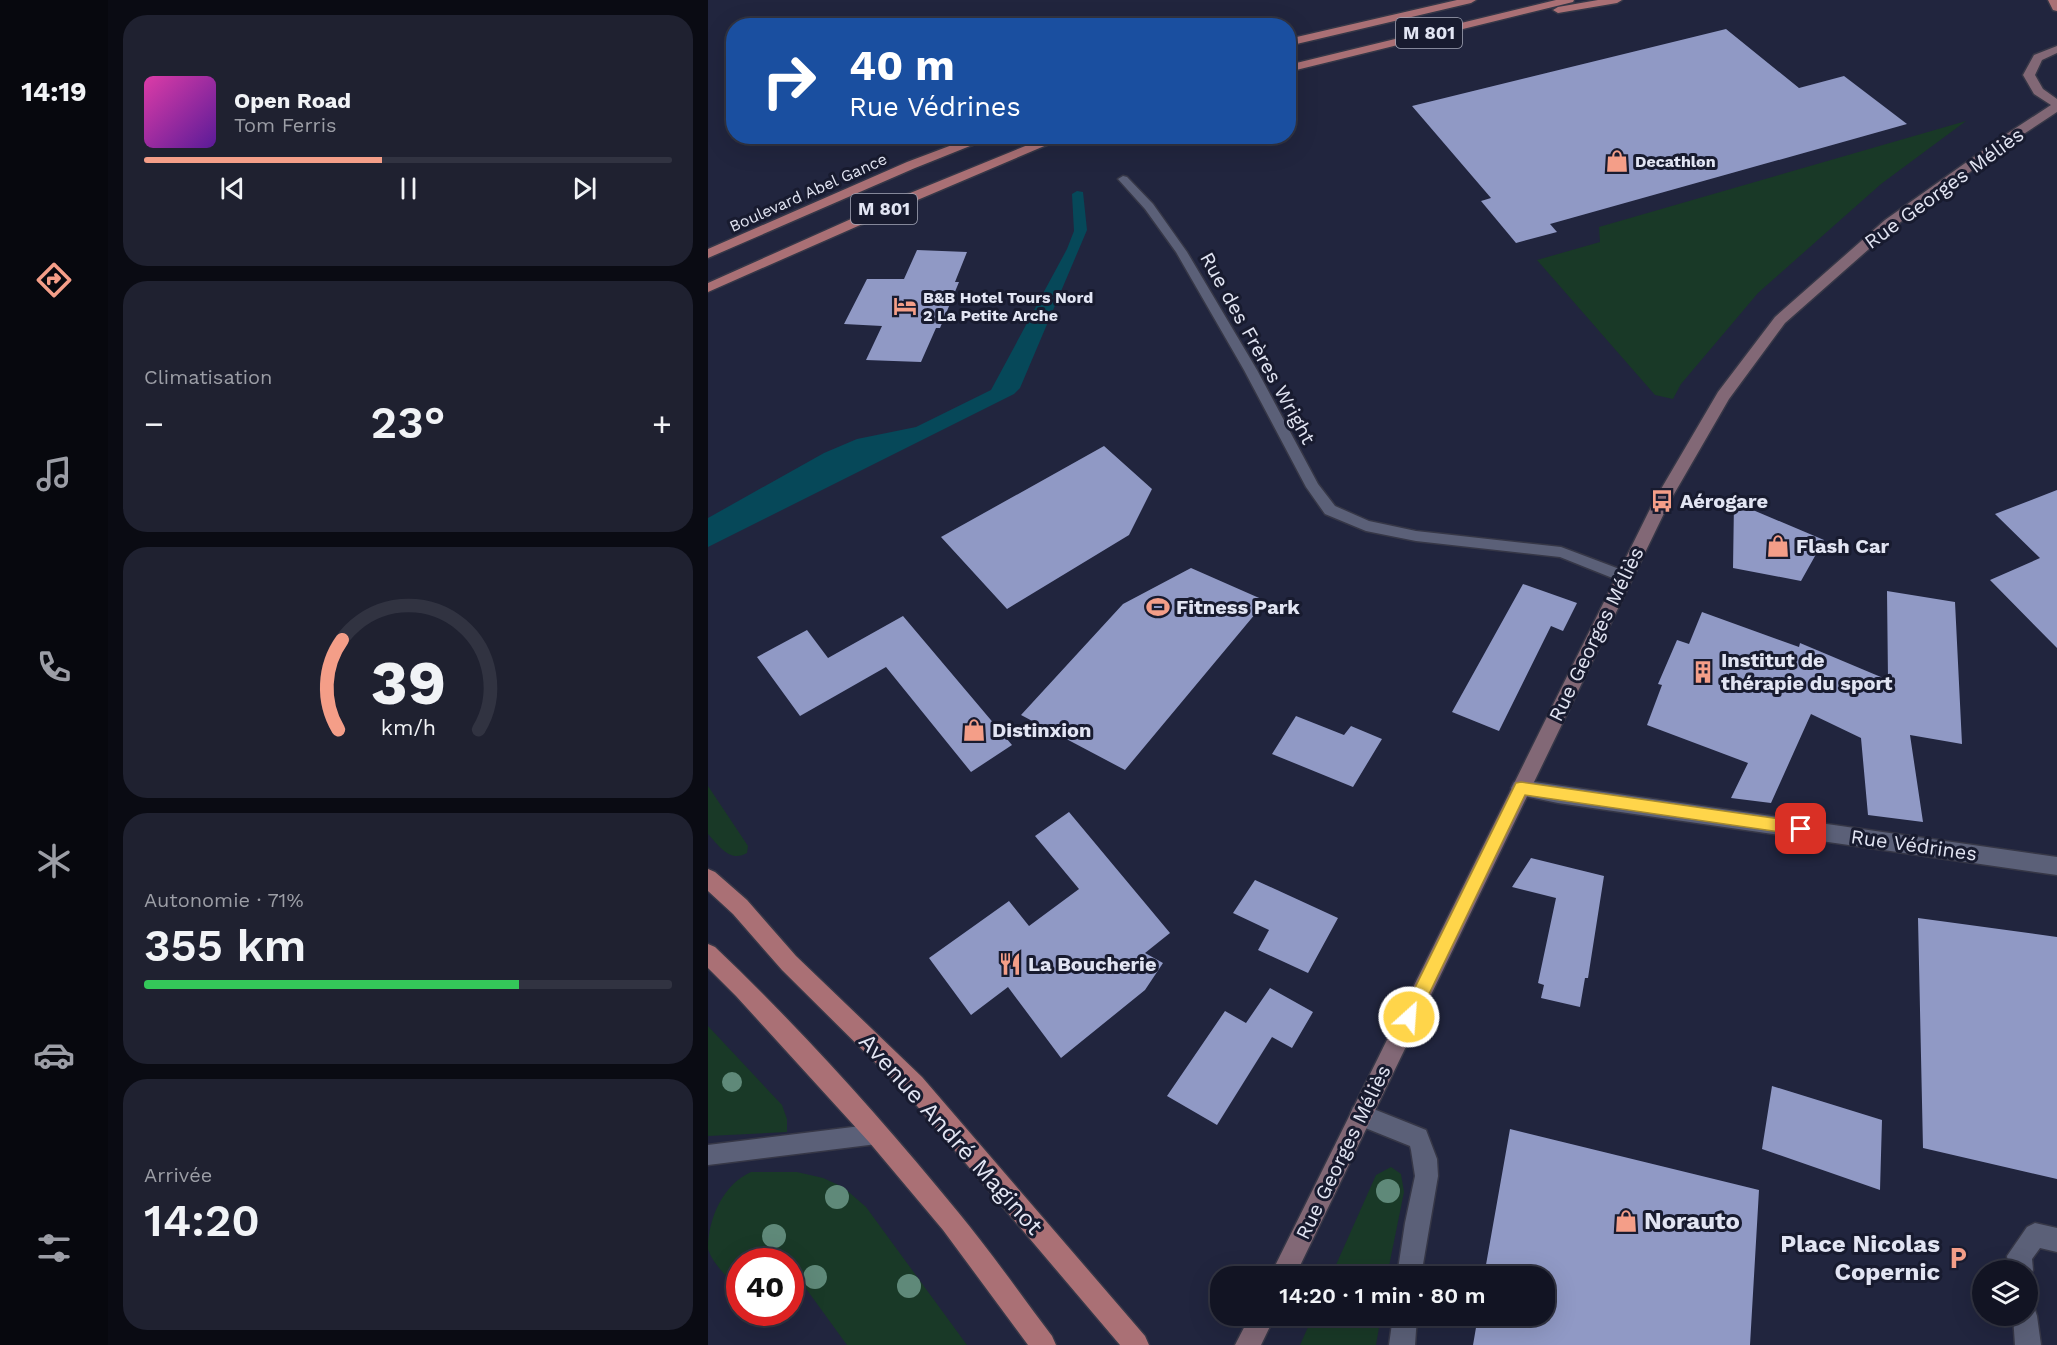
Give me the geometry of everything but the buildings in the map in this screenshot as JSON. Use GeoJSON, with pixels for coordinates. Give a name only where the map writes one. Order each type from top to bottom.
{"type":"FeatureCollection","features":[{"type":"Feature","properties":{"kind":"main road","name":"M 801"},"geometry":{"type":"LineString","coordinates":[[1296,41],[1471,0]]}},
{"type":"Feature","properties":{"kind":"main road","name":"M 801"},"geometry":{"type":"LineString","coordinates":[[1296,67],[1569,0]]}},
{"type":"Feature","properties":{"kind":"main road"},"geometry":{"type":"LineString","coordinates":[[1437,31],[1617,0]]}},
{"type":"Feature","properties":{"kind":"main road"},"geometry":{"type":"LineString","coordinates":[[2053,0],[2057,8]]}},
{"type":"Feature","properties":{"kind":"main road","name":"Boulevard Abel Gance"},"geometry":{"type":"LineString","coordinates":[[708,254],[911,165],[967,144]]}},
{"type":"Feature","properties":{"kind":"main road","name":"M 801"},"geometry":{"type":"LineString","coordinates":[[708,289],[737,273],[903,201],[1042,144]]}},
{"type":"Feature","properties":{"kind":"main road","name":"Avenue André Maginot"},"geometry":{"type":"LineString","coordinates":[[708,878],[740,907],[789,963],[914,1085],[1136,1345]]}},
{"type":"Feature","properties":{"kind":"main road"},"geometry":{"type":"LineString","coordinates":[[708,954],[744,989],[877,1134],[951,1222],[1043,1345]]}},
{"type":"Feature","properties":{"kind":"street"},"geometry":{"type":"LineString","coordinates":[[2057,49],[2044,53],[2033,61],[2029,75],[2038,91],[2057,105]]}},
{"type":"Feature","properties":{"kind":"street","name":"Rue Georges Méliès"},"geometry":{"type":"LineString","coordinates":[[1287,1266],[1662,501],[1723,396],[1780,321],[1890,223],[2057,105]]}},
{"type":"Feature","properties":{"kind":"street","name":"Rue Védrines"},"geometry":{"type":"LineString","coordinates":[[1521,788],[2057,866]]}},
{"type":"Feature","properties":{"kind":"street"},"geometry":{"type":"LineString","coordinates":[[1361,1116],[1418,1138],[1427,1156],[1427,1186],[1418,1214],[1410,1266]]}},
{"type":"Feature","properties":{"kind":"street"},"geometry":{"type":"LineString","coordinates":[[2020,1260],[2019,1256],[2035,1235],[2057,1240]]}},
{"type":"Feature","properties":{"kind":"street"},"geometry":{"type":"LineString","coordinates":[[1248,1345],[1258,1326]]}},
{"type":"Feature","properties":{"kind":"street"},"geometry":{"type":"LineString","coordinates":[[1401,1345],[1403,1326]]}},
{"type":"Feature","properties":{"kind":"street"},"geometry":{"type":"LineString","coordinates":[[2026,1326],[2028,1345]]}},
{"type":"Feature","properties":{"kind":"lane","name":"Rue des Frères Wright"},"geometry":{"type":"LineString","coordinates":[[1123,179],[1143,196],[1168,231],[1231,333],[1313,487],[1330,510],[1366,526],[1439,539],[1561,552],[1625,577]]}},
{"type":"Feature","properties":{"kind":"lane"},"geometry":{"type":"LineString","coordinates":[[708,1155],[877,1134]]}},
{"type":"Feature","properties":{"kind":"shaded area"},"geometry":{"type":"Polygon","coordinates":[[[708,0],[2057,0],[2057,1345],[708,1345],[708,0]]]}},
{"type":"Feature","properties":{"kind":"shaded area"},"geometry":{"type":"Polygon","coordinates":[[[1077,191],[1083,192],[1087,230],[1020,388],[1014,394],[708,547],[708,518],[824,453],[857,439],[916,427],[991,390],[1067,249],[1074,231],[1072,194],[1077,191]]]}},
{"type":"Feature","properties":{"kind":"green space"},"geometry":{"type":"Polygon","coordinates":[[[1966,121],[1881,184],[1758,293],[1681,384],[1673,399],[1655,395],[1537,260],[1600,242],[1599,227],[1966,121]]]}},
{"type":"Feature","properties":{"kind":"green space"},"geometry":{"type":"Polygon","coordinates":[[[708,786],[748,846],[747,853],[741,856],[730,855],[708,834],[708,786]]]}},
{"type":"Feature","properties":{"kind":"green space"},"geometry":{"type":"Polygon","coordinates":[[[708,1026],[782,1105],[787,1119],[787,1132],[708,1136],[708,1026]]]}},
{"type":"Feature","properties":{"kind":"green space"},"geometry":{"type":"Polygon","coordinates":[[[1391,1167],[1401,1174],[1404,1192],[1389,1266],[1335,1266],[1376,1175],[1391,1167]]]}},
{"type":"Feature","properties":{"kind":"green space"},"geometry":{"type":"Polygon","coordinates":[[[751,1172],[797,1172],[823,1178],[843,1187],[866,1207],[967,1345],[847,1345],[804,1286],[804,1248],[726,1248],[726,1275],[708,1249],[709,1237],[719,1203],[741,1177],[751,1172]]]}},
{"type":"Feature","properties":{"kind":"green space"},"geometry":{"type":"Polygon","coordinates":[[[1309,1326],[1379,1326],[1376,1345],[1300,1345],[1309,1326]]]}},
{"type":"Feature","properties":{"kind":"place","name":"Decathlon"},"geometry":{"type":"Point","coordinates":[1617,161]}},
{"type":"Feature","properties":{"kind":"place","name":"B&B Hotel Tours Nord 2 La Petite Arche"},"geometry":{"type":"Point","coordinates":[905,306]}},
{"type":"Feature","properties":{"kind":"place","name":"Aérogare"},"geometry":{"type":"Point","coordinates":[1662,501]}},
{"type":"Feature","properties":{"kind":"place","name":"Flash Car"},"geometry":{"type":"Point","coordinates":[1778,546]}},
{"type":"Feature","properties":{"kind":"place","name":"Fitness Park"},"geometry":{"type":"Point","coordinates":[1158,607]}},
{"type":"Feature","properties":{"kind":"place","name":"Institut de thérapie du sport"},"geometry":{"type":"Point","coordinates":[1703,672]}},
{"type":"Feature","properties":{"kind":"place","name":"Distinxion"},"geometry":{"type":"Point","coordinates":[974,730]}},
{"type":"Feature","properties":{"kind":"place","name":"La Boucherie"},"geometry":{"type":"Point","coordinates":[1010,964]}},
{"type":"Feature","properties":{"kind":"place","name":"Norauto"},"geometry":{"type":"Point","coordinates":[1626,1221]}},
{"type":"Feature","properties":{"kind":"place","name":"Place Nicolas Copernic"},"geometry":{"type":"Point","coordinates":[1958,1258]}},
{"type":"Feature","properties":{"kind":"route"},"geometry":{"type":"LineString","coordinates":[[1409,1017],[1521,788],[1801,829]]}}]}
